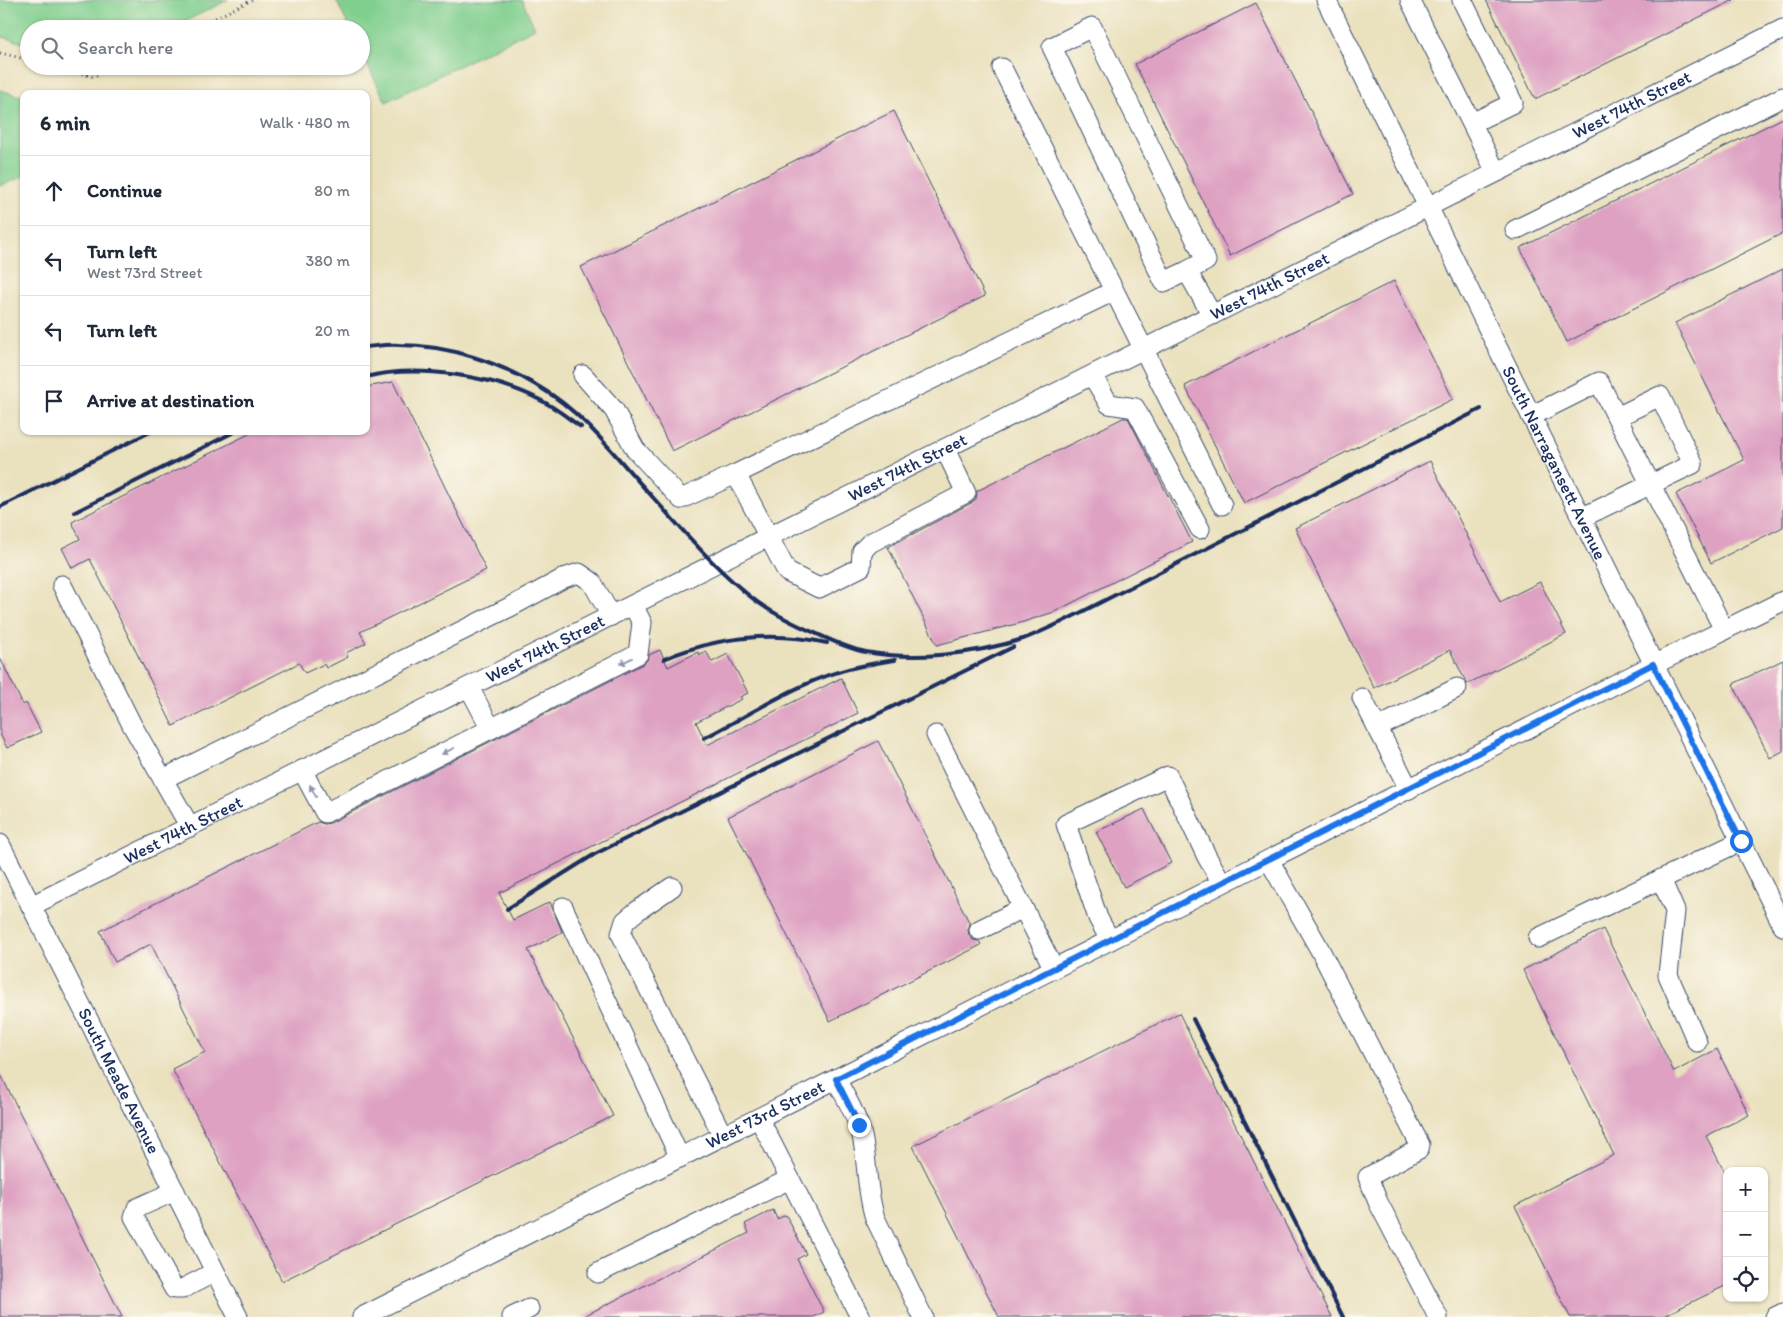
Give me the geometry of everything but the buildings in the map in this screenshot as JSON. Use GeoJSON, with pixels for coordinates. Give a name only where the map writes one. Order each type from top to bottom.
{"type":"FeatureCollection","features":[{"type":"Feature","properties":{"kind":"street","name":"South Narragansett Avenue"},"geometry":{"type":"LineString","coordinates":[[1326,0],[1653,664],[1780,915]]}},
{"type":"Feature","properties":{"kind":"street"},"geometry":{"type":"LineString","coordinates":[[1410,0],[1496,172]]}},
{"type":"Feature","properties":{"kind":"street"},"geometry":{"type":"LineString","coordinates":[[1462,0],[1513,103],[1472,123]]}},
{"type":"Feature","properties":{"kind":"street"},"geometry":{"type":"LineString","coordinates":[[1092,27],[1206,261],[1187,271],[1164,282],[1052,47],[1092,27]]}},
{"type":"Feature","properties":{"kind":"street","name":"West 74th Street"},"geometry":{"type":"LineString","coordinates":[[31,906],[1783,29]]}},
{"type":"Feature","properties":{"kind":"street"},"geometry":{"type":"LineString","coordinates":[[1002,68],[1222,505]]}},
{"type":"Feature","properties":{"kind":"street"},"geometry":{"type":"LineString","coordinates":[[1515,230],[1783,96]]}},
{"type":"Feature","properties":{"kind":"street"},"geometry":{"type":"LineString","coordinates":[[1187,271],[1212,315]]}},
{"type":"Feature","properties":{"kind":"street"},"geometry":{"type":"LineString","coordinates":[[583,375],[614,410],[635,449],[681,500],[1114,291]]}},
{"type":"Feature","properties":{"kind":"street"},"geometry":{"type":"LineString","coordinates":[[1092,375],[1109,404],[1135,408],[1200,528]]}},
{"type":"Feature","properties":{"kind":"street"},"geometry":{"type":"LineString","coordinates":[[1531,416],[1599,382],[1724,630]]}},
{"type":"Feature","properties":{"kind":"street"},"geometry":{"type":"LineString","coordinates":[[1581,518],[1693,464],[1660,396],[1617,417]]}},
{"type":"Feature","properties":{"kind":"street"},"geometry":{"type":"LineString","coordinates":[[736,474],[787,572],[819,588],[861,567],[862,551],[870,543],[966,493],[945,449]]}},
{"type":"Feature","properties":{"kind":"street"},"geometry":{"type":"LineString","coordinates":[[163,779],[512,606],[564,578],[579,573],[592,582],[611,616]]}},
{"type":"Feature","properties":{"kind":"street"},"geometry":{"type":"LineString","coordinates":[[62,585],[132,725],[190,826]]}},
{"type":"Feature","properties":{"kind":"street","name":"West 73rd Street"},"geometry":{"type":"LineString","coordinates":[[362,1317],[1054,969],[1653,664],[1783,601]]}},
{"type":"Feature","properties":{"kind":"street"},"geometry":{"type":"LineString","coordinates":[[302,770],[325,813],[638,654],[642,623],[632,605]]}},
{"type":"Feature","properties":{"kind":"street"},"geometry":{"type":"LineString","coordinates":[[469,686],[491,729]]}},
{"type":"Feature","properties":{"kind":"street"},"geometry":{"type":"LineString","coordinates":[[1377,728],[1457,688]]}},
{"type":"Feature","properties":{"kind":"street"},"geometry":{"type":"LineString","coordinates":[[1362,698],[1409,789]]}},
{"type":"Feature","properties":{"kind":"street"},"geometry":{"type":"LineString","coordinates":[[936,735],[1054,969]]}},
{"type":"Feature","properties":{"kind":"street"},"geometry":{"type":"LineString","coordinates":[[1110,940],[1098,918],[1066,824],[1168,776],[1207,857],[1222,883]]}},
{"type":"Feature","properties":{"kind":"street"},"geometry":{"type":"LineString","coordinates":[[1538,938],[1741,841]]}},
{"type":"Feature","properties":{"kind":"street","name":"South Meade Avenue"},"geometry":{"type":"LineString","coordinates":[[0,844],[8,879],[31,906],[238,1317]]}},
{"type":"Feature","properties":{"kind":"street"},"geometry":{"type":"LineString","coordinates":[[1269,860],[1319,948],[1420,1145],[1419,1149],[1368,1177],[1378,1202],[1438,1317]]}},
{"type":"Feature","properties":{"kind":"street"},"geometry":{"type":"LineString","coordinates":[[1661,879],[1675,911],[1668,975],[1697,1042]]}},
{"type":"Feature","properties":{"kind":"street"},"geometry":{"type":"LineString","coordinates":[[672,887],[637,910],[625,922],[621,934],[723,1136]]}},
{"type":"Feature","properties":{"kind":"street"},"geometry":{"type":"LineString","coordinates":[[563,907],[680,1158]]}},
{"type":"Feature","properties":{"kind":"street"},"geometry":{"type":"LineString","coordinates":[[979,930],[1023,908]]}},
{"type":"Feature","properties":{"kind":"street"},"geometry":{"type":"LineString","coordinates":[[836,1079],[851,1106],[860,1131],[868,1190],[875,1218],[924,1317]]}},
{"type":"Feature","properties":{"kind":"street"},"geometry":{"type":"LineString","coordinates":[[759,1118],[860,1317]]}},
{"type":"Feature","properties":{"kind":"street"},"geometry":{"type":"LineString","coordinates":[[598,1273],[790,1179]]}},
{"type":"Feature","properties":{"kind":"street"},"geometry":{"type":"LineString","coordinates":[[174,1190],[137,1208],[134,1217],[174,1289],[182,1288],[215,1272]]}},
{"type":"Feature","properties":{"kind":"street"},"geometry":{"type":"LineString","coordinates":[[512,1317],[529,1308]]}},
{"type":"Feature","properties":{"kind":"street"},"geometry":{"type":"LineString","coordinates":[[1775,1317],[1783,1313]]}},
{"type":"Feature","properties":{"kind":"path"},"geometry":{"type":"LineString","coordinates":[[211,20],[252,0]]}},
{"type":"Feature","properties":{"kind":"path"},"geometry":{"type":"LineString","coordinates":[[0,53],[20,58]]}},
{"type":"Feature","properties":{"kind":"green space"},"geometry":{"type":"Polygon","coordinates":[[[0,0],[228,0],[188,20],[20,20],[20,42],[0,36],[0,0]]]}},
{"type":"Feature","properties":{"kind":"green space"},"geometry":{"type":"Polygon","coordinates":[[[336,0],[522,0],[535,28],[386,102],[370,70],[370,20],[346,20],[336,0]]]}},
{"type":"Feature","properties":{"kind":"green space"},"geometry":{"type":"Polygon","coordinates":[[[0,90],[20,96],[20,178],[0,186],[0,90]]]}},
{"type":"Feature","properties":{"kind":"railway"},"geometry":{"type":"LineString","coordinates":[[370,346],[417,346],[454,352],[508,370],[541,388],[572,410],[611,450],[700,549],[756,601],[787,620],[843,646],[885,655],[925,656],[965,652],[985,649],[1032,636],[1481,409]]}},
{"type":"Feature","properties":{"kind":"railway"},"geometry":{"type":"LineString","coordinates":[[370,376],[386,373],[432,372],[480,379],[523,392],[542,401],[581,427]]}},
{"type":"Feature","properties":{"kind":"railway"},"geometry":{"type":"LineString","coordinates":[[0,507],[144,435]]}},
{"type":"Feature","properties":{"kind":"railway"},"geometry":{"type":"LineString","coordinates":[[75,512],[228,435]]}},
{"type":"Feature","properties":{"kind":"railway"},"geometry":{"type":"LineString","coordinates":[[664,659],[704,646],[744,638],[786,637],[827,643]]}},
{"type":"Feature","properties":{"kind":"railway"},"geometry":{"type":"LineString","coordinates":[[507,909],[595,854],[1013,647]]}},
{"type":"Feature","properties":{"kind":"railway"},"geometry":{"type":"LineString","coordinates":[[704,738],[787,693],[821,678],[852,668],[895,660]]}},
{"type":"Feature","properties":{"kind":"railway"},"geometry":{"type":"LineString","coordinates":[[1193,1019],[1343,1317]]}},
{"type":"Feature","properties":{"kind":"route"},"geometry":{"type":"LineString","coordinates":[[859,1125],[836,1079],[1653,664],[1741,841]]}}]}
